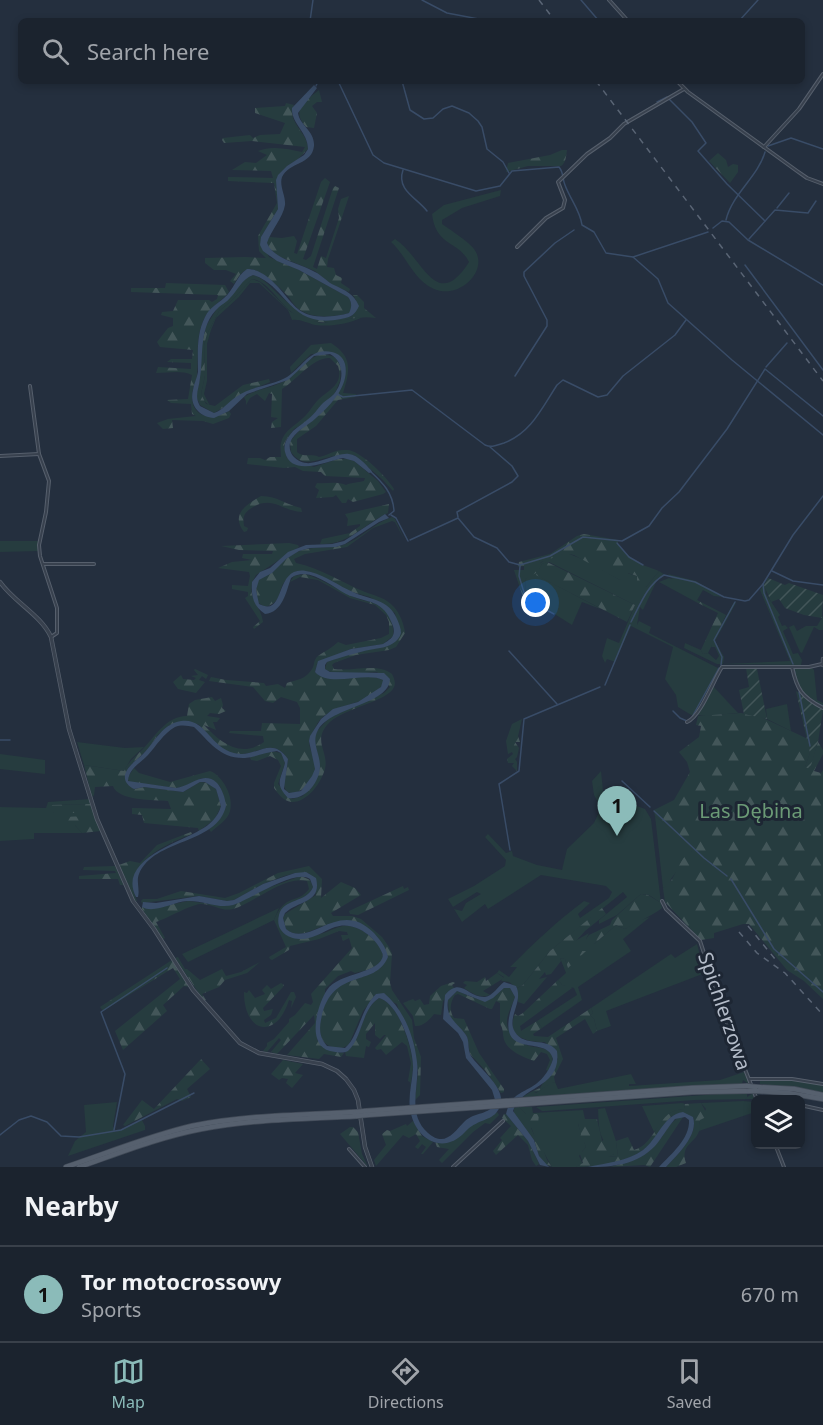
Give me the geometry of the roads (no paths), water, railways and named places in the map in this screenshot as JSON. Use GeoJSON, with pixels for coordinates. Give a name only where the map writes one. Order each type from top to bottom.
{"type":"FeatureCollection","features":[{"type":"Feature","properties":{"kind":"main road"},"geometry":{"type":"LineString","coordinates":[[79,1167],[153,1141],[203,1129],[253,1123],[403,1110],[748,1088],[823,1097]]}},
{"type":"Feature","properties":{"kind":"main road"},"geometry":{"type":"LineString","coordinates":[[66,1167],[162,1134],[202,1125],[252,1119],[357,1114]]}},
{"type":"Feature","properties":{"kind":"street"},"geometry":{"type":"LineString","coordinates":[[609,0],[625,18]]}},
{"type":"Feature","properties":{"kind":"street"},"geometry":{"type":"LineString","coordinates":[[764,147],[799,109],[823,74]]}},
{"type":"Feature","properties":{"kind":"street"},"geometry":{"type":"LineString","coordinates":[[680,84],[807,178],[823,184]]}},
{"type":"Feature","properties":{"kind":"street"},"geometry":{"type":"LineString","coordinates":[[518,247],[546,218],[563,208],[565,200],[558,182],[587,154],[610,138],[622,126],[684,89]]}},
{"type":"Feature","properties":{"kind":"street"},"geometry":{"type":"LineString","coordinates":[[30,386],[39,454],[49,481],[46,512],[39,545],[42,564],[57,608],[57,633],[51,637]]}},
{"type":"Feature","properties":{"kind":"street"},"geometry":{"type":"LineString","coordinates":[[0,456],[39,454]]}},
{"type":"Feature","properties":{"kind":"street"},"geometry":{"type":"LineString","coordinates":[[42,564],[94,564]]}},
{"type":"Feature","properties":{"kind":"street"},"geometry":{"type":"LineString","coordinates":[[0,582],[43,624],[51,637],[69,729],[97,819],[133,901],[193,990],[240,1043],[259,1053],[322,1064],[346,1078],[358,1100],[365,1147],[372,1167]]}},
{"type":"Feature","properties":{"kind":"street"},"geometry":{"type":"LineString","coordinates":[[687,722],[692,720],[698,711],[722,667],[815,666],[823,664],[823,658]]}},
{"type":"Feature","properties":{"kind":"street"},"geometry":{"type":"LineString","coordinates":[[792,667],[798,689],[823,708]]}},
{"type":"Feature","properties":{"kind":"street","name":"Spichlerzowa"},"geometry":{"type":"LineString","coordinates":[[662,902],[666,909],[700,940],[729,1029],[755,1095]]}},
{"type":"Feature","properties":{"kind":"street"},"geometry":{"type":"LineString","coordinates":[[749,1079],[792,1079],[823,1084]]}},
{"type":"Feature","properties":{"kind":"street"},"geometry":{"type":"LineString","coordinates":[[805,1106],[823,1110]]}},
{"type":"Feature","properties":{"kind":"street"},"geometry":{"type":"LineString","coordinates":[[453,1167],[503,1121]]}},
{"type":"Feature","properties":{"kind":"street"},"geometry":{"type":"LineString","coordinates":[[349,1149],[360,1165],[365,1167]]}},
{"type":"Feature","properties":{"kind":"street"},"geometry":{"type":"LineString","coordinates":[[777,1149],[784,1167]]}},
{"type":"Feature","properties":{"kind":"water"},"geometry":{"type":"Polygon","coordinates":[[[314,85],[317,88],[298,113],[301,122],[312,136],[314,146],[309,157],[290,168],[282,177],[285,205],[267,243],[270,249],[281,257],[318,273],[331,284],[349,293],[359,306],[354,314],[344,318],[324,321],[310,318],[299,313],[264,280],[253,275],[249,277],[219,307],[208,323],[203,341],[197,399],[200,406],[214,413],[242,393],[287,377],[318,352],[337,354],[345,364],[346,372],[342,387],[328,407],[295,435],[290,443],[290,449],[293,456],[306,463],[349,454],[361,460],[371,470],[372,472],[369,473],[354,461],[343,458],[311,466],[294,464],[285,452],[286,441],[293,431],[334,394],[340,384],[340,367],[330,354],[314,356],[288,380],[247,394],[229,411],[214,418],[200,413],[192,401],[193,387],[198,372],[198,344],[202,324],[209,311],[227,295],[240,275],[247,269],[255,270],[270,278],[298,309],[309,315],[330,316],[350,311],[351,303],[348,297],[299,270],[277,261],[263,251],[260,245],[261,237],[278,209],[276,180],[278,175],[304,155],[308,149],[305,138],[292,114],[292,108],[314,85]]]}},
{"type":"Feature","properties":{"kind":"water"},"geometry":{"type":"Polygon","coordinates":[[[385,514],[389,518],[345,544],[299,551],[286,559],[272,573],[259,580],[256,590],[259,604],[268,606],[274,604],[290,574],[299,571],[311,572],[389,607],[394,612],[401,629],[396,641],[386,646],[327,662],[325,665],[325,669],[330,672],[384,673],[390,679],[387,688],[380,695],[325,722],[318,730],[315,739],[320,761],[319,772],[314,784],[300,797],[288,798],[281,789],[280,778],[285,763],[281,753],[277,751],[236,758],[222,753],[194,727],[178,726],[167,733],[133,769],[128,781],[176,788],[202,779],[212,779],[220,788],[226,806],[220,819],[211,828],[171,847],[147,862],[139,874],[138,897],[136,897],[132,884],[135,873],[142,863],[153,854],[207,826],[216,817],[221,806],[216,789],[205,782],[200,782],[183,792],[144,787],[134,789],[127,784],[125,775],[132,763],[164,730],[174,723],[189,721],[196,723],[219,745],[234,753],[242,754],[275,748],[282,752],[288,759],[284,789],[289,793],[301,791],[315,769],[309,741],[321,719],[333,709],[358,702],[381,687],[383,680],[376,678],[329,679],[315,672],[318,661],[351,649],[383,644],[390,639],[394,632],[393,626],[380,606],[346,594],[315,577],[302,574],[291,578],[276,610],[265,614],[255,604],[252,582],[260,572],[270,568],[288,552],[306,545],[344,541],[385,514]]]}},
{"type":"Feature","properties":{"kind":"water"},"geometry":{"type":"Polygon","coordinates":[[[306,872],[316,878],[316,892],[313,897],[285,913],[283,918],[286,929],[295,933],[305,933],[337,921],[349,920],[361,923],[379,939],[388,957],[382,967],[343,985],[326,1003],[320,1031],[327,1046],[345,1048],[354,1037],[371,1000],[376,994],[384,993],[402,1015],[413,1043],[417,1062],[415,1099],[417,1117],[428,1133],[444,1139],[453,1134],[469,1118],[490,1110],[496,1103],[492,1090],[466,1058],[463,1042],[458,1033],[443,1019],[445,995],[456,987],[485,997],[493,993],[504,982],[516,986],[518,998],[512,1021],[515,1032],[524,1040],[547,1044],[557,1051],[557,1063],[553,1073],[524,1096],[513,1111],[534,1140],[539,1156],[549,1167],[540,1165],[528,1141],[506,1114],[514,1098],[542,1079],[553,1059],[549,1051],[522,1044],[514,1040],[509,1032],[509,1018],[515,997],[510,988],[504,988],[485,1002],[457,991],[448,1000],[450,1016],[466,1035],[471,1056],[499,1090],[501,1105],[493,1116],[473,1125],[457,1139],[441,1143],[433,1142],[420,1132],[411,1114],[413,1061],[411,1051],[399,1018],[386,1002],[379,998],[373,1003],[365,1016],[357,1038],[348,1051],[341,1053],[330,1051],[318,1041],[317,1014],[327,990],[341,980],[375,966],[381,961],[383,955],[370,936],[350,926],[342,925],[303,939],[297,939],[282,932],[278,922],[281,910],[310,892],[313,887],[310,879],[303,877],[284,881],[241,902],[227,906],[187,901],[152,909],[142,907],[143,902],[156,903],[199,896],[234,900],[263,884],[295,873],[306,872]]]}},
{"type":"Feature","properties":{"kind":"water"},"geometry":{"type":"Polygon","coordinates":[[[683,1112],[693,1117],[693,1131],[681,1151],[666,1167],[659,1167],[683,1140],[689,1120],[685,1117],[675,1119],[655,1146],[640,1157],[624,1164],[588,1167],[637,1154],[648,1145],[670,1118],[683,1112]]]}},
{"type":"Feature","properties":{"kind":"waterway"},"geometry":{"type":"LineString","coordinates":[[310,18],[313,0]]}},
{"type":"Feature","properties":{"kind":"waterway"},"geometry":{"type":"LineString","coordinates":[[422,0],[447,13],[473,18]]}},
{"type":"Feature","properties":{"kind":"waterway"},"geometry":{"type":"LineString","coordinates":[[581,0],[596,18]]}},
{"type":"Feature","properties":{"kind":"waterway"},"geometry":{"type":"LineString","coordinates":[[742,18],[758,0]]}},
{"type":"Feature","properties":{"kind":"waterway"},"geometry":{"type":"LineString","coordinates":[[339,84],[373,155],[384,163],[476,191],[500,186],[512,171],[559,167],[582,225],[594,232],[606,253],[633,257],[708,232]]}},
{"type":"Feature","properties":{"kind":"waterway"},"geometry":{"type":"LineString","coordinates":[[403,84],[410,110],[424,119],[433,118],[443,109],[452,106],[469,113],[482,127],[487,149],[503,162],[509,173]]}},
{"type":"Feature","properties":{"kind":"waterway"},"geometry":{"type":"LineString","coordinates":[[657,102],[667,97]]}},
{"type":"Feature","properties":{"kind":"waterway"},"geometry":{"type":"LineString","coordinates":[[669,99],[692,122],[706,143],[698,151],[727,184],[765,221]]}},
{"type":"Feature","properties":{"kind":"waterway"},"geometry":{"type":"LineString","coordinates":[[768,146],[791,138],[823,149]]}},
{"type":"Feature","properties":{"kind":"waterway"},"geometry":{"type":"LineString","coordinates":[[726,220],[734,202],[757,170],[765,152]]}},
{"type":"Feature","properties":{"kind":"waterway"},"geometry":{"type":"LineString","coordinates":[[403,170],[402,183],[427,211]]}},
{"type":"Feature","properties":{"kind":"waterway"},"geometry":{"type":"LineString","coordinates":[[777,208],[789,193]]}},
{"type":"Feature","properties":{"kind":"waterway"},"geometry":{"type":"LineString","coordinates":[[749,239],[775,210],[808,213],[816,201]]}},
{"type":"Feature","properties":{"kind":"waterway"},"geometry":{"type":"LineString","coordinates":[[713,228],[722,221],[729,222],[748,240],[823,285]]}},
{"type":"Feature","properties":{"kind":"waterway"},"geometry":{"type":"LineString","coordinates":[[515,376],[547,326],[547,320],[524,272],[555,243],[574,230]]}},
{"type":"Feature","properties":{"kind":"waterway"},"geometry":{"type":"LineString","coordinates":[[633,257],[658,279],[668,303],[732,360],[823,435]]}},
{"type":"Feature","properties":{"kind":"waterway"},"geometry":{"type":"LineString","coordinates":[[745,265],[823,370]]}},
{"type":"Feature","properties":{"kind":"waterway"},"geometry":{"type":"LineString","coordinates":[[337,394],[343,397],[412,390],[485,445],[494,446],[522,433],[563,380],[598,397],[607,395],[623,376],[675,335],[686,320]]}},
{"type":"Feature","properties":{"kind":"waterway"},"geometry":{"type":"LineString","coordinates":[[766,367],[787,343]]}},
{"type":"Feature","properties":{"kind":"waterway"},"geometry":{"type":"LineString","coordinates":[[410,540],[458,518],[474,537],[497,548],[509,562],[520,565],[550,556],[583,537],[622,541],[649,526],[662,508],[679,492],[727,429],[765,369],[823,416]]}},
{"type":"Feature","properties":{"kind":"waterway"},"geometry":{"type":"LineString","coordinates":[[458,517],[457,512],[512,482],[518,476],[512,466],[490,447]]}},
{"type":"Feature","properties":{"kind":"waterway"},"geometry":{"type":"LineString","coordinates":[[370,471],[389,494],[394,511],[389,515]]}},
{"type":"Feature","properties":{"kind":"waterway"},"geometry":{"type":"LineString","coordinates":[[631,622],[648,590],[664,575],[695,582],[724,597],[749,600],[763,584],[793,535],[823,496]]}},
{"type":"Feature","properties":{"kind":"waterway"},"geometry":{"type":"LineString","coordinates":[[391,515],[396,518],[408,541]]}},
{"type":"Feature","properties":{"kind":"waterway"},"geometry":{"type":"LineString","coordinates":[[617,543],[629,557],[643,565]]}},
{"type":"Feature","properties":{"kind":"waterway"},"geometry":{"type":"LineString","coordinates":[[520,566],[519,576],[526,599],[554,614]]}},
{"type":"Feature","properties":{"kind":"waterway"},"geometry":{"type":"LineString","coordinates":[[772,571],[793,581],[823,585]]}},
{"type":"Feature","properties":{"kind":"waterway"},"geometry":{"type":"LineString","coordinates":[[763,584],[764,593],[793,664]]}},
{"type":"Feature","properties":{"kind":"waterway"},"geometry":{"type":"LineString","coordinates":[[721,665],[722,657],[714,640],[735,602]]}},
{"type":"Feature","properties":{"kind":"waterway"},"geometry":{"type":"LineString","coordinates":[[605,685],[630,625]]}},
{"type":"Feature","properties":{"kind":"waterway"},"geometry":{"type":"LineString","coordinates":[[509,651],[557,704]]}},
{"type":"Feature","properties":{"kind":"waterway"},"geometry":{"type":"LineString","coordinates":[[691,719],[719,668]]}},
{"type":"Feature","properties":{"kind":"waterway"},"geometry":{"type":"LineString","coordinates":[[794,669],[796,679]]}},
{"type":"Feature","properties":{"kind":"waterway"},"geometry":{"type":"LineString","coordinates":[[510,850],[499,784],[519,771],[524,719],[600,687]]}},
{"type":"Feature","properties":{"kind":"waterway"},"geometry":{"type":"LineString","coordinates":[[799,692],[810,746]]}},
{"type":"Feature","properties":{"kind":"waterway"},"geometry":{"type":"LineString","coordinates":[[816,703],[823,706]]}},
{"type":"Feature","properties":{"kind":"waterway"},"geometry":{"type":"LineString","coordinates":[[673,711],[687,721]]}},
{"type":"Feature","properties":{"kind":"waterway"},"geometry":{"type":"LineString","coordinates":[[0,740],[10,740]]}},
{"type":"Feature","properties":{"kind":"waterway"},"geometry":{"type":"LineString","coordinates":[[622,781],[650,807]]}},
{"type":"Feature","properties":{"kind":"waterway"},"geometry":{"type":"LineString","coordinates":[[654,811],[704,858],[727,876]]}},
{"type":"Feature","properties":{"kind":"waterway"},"geometry":{"type":"LineString","coordinates":[[731,879],[774,949],[823,992]]}},
{"type":"Feature","properties":{"kind":"waterway"},"geometry":{"type":"LineString","coordinates":[[114,1130],[125,1074],[101,1012],[167,968]]}},
{"type":"Feature","properties":{"kind":"waterway"},"geometry":{"type":"LineString","coordinates":[[0,1135],[19,1120],[31,1116],[47,1122],[61,1136],[79,1137],[121,1130],[194,1093]]}},
{"type":"Feature","properties":{"kind":"railway"},"geometry":{"type":"LineString","coordinates":[[539,0],[553,18]]}},
{"type":"Feature","properties":{"kind":"railway"},"geometry":{"type":"LineString","coordinates":[[598,84],[823,381]]}},
{"type":"Feature","properties":{"kind":"railway"},"geometry":{"type":"LineString","coordinates":[[748,926],[775,959]]}},
{"type":"Feature","properties":{"kind":"railway"},"geometry":{"type":"LineString","coordinates":[[739,932],[757,953],[785,973],[823,1015]]}},
{"type":"Feature","properties":{"kind":"place","name":"Tor motocrossowy"},"geometry":{"type":"Point","coordinates":[617,836]}},
{"type":"Feature","properties":{"kind":"park label","name":"Las Dębina"},"geometry":{"type":"Point","coordinates":[751,810]}}]}
